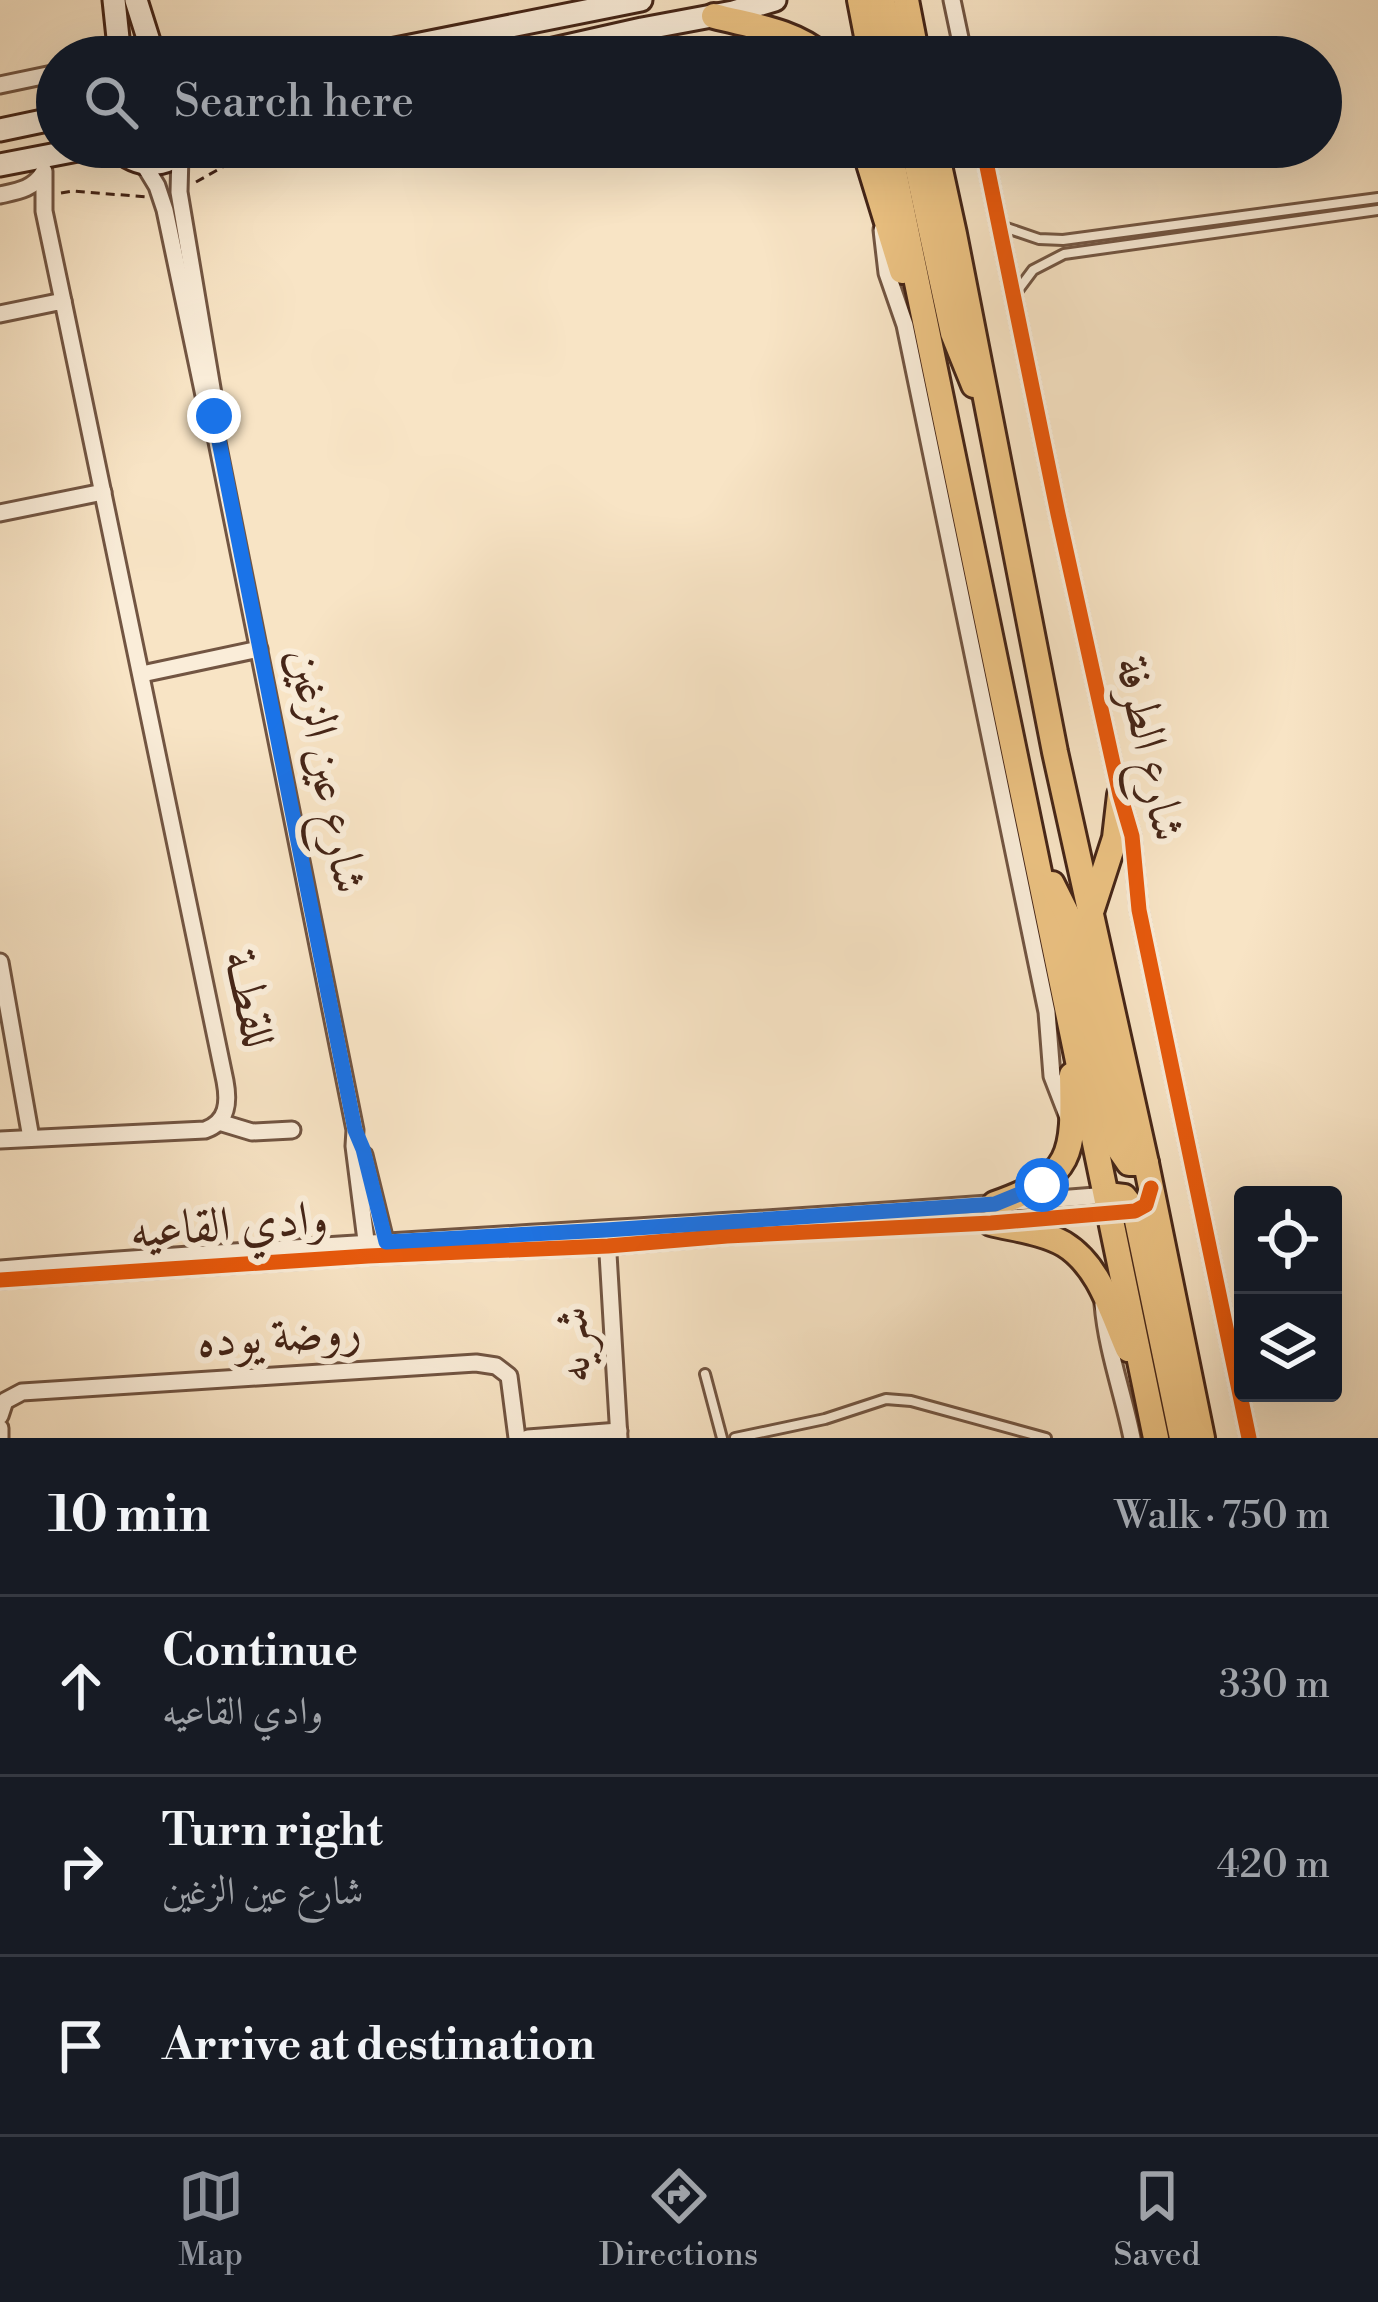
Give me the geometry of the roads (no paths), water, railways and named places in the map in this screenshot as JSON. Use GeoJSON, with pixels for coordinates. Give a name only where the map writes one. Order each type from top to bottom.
{"type":"FeatureCollection","features":[{"type":"Feature","properties":{"kind":"main road"},"geometry":{"type":"LineString","coordinates":[[860,0],[867,36]]}},
{"type":"Feature","properties":{"kind":"main road"},"geometry":{"type":"LineString","coordinates":[[882,0],[890,36]]}},
{"type":"Feature","properties":{"kind":"main road"},"geometry":{"type":"LineString","coordinates":[[906,0],[912,36]]}},
{"type":"Feature","properties":{"kind":"main road"},"geometry":{"type":"LineString","coordinates":[[714,16],[789,36]]}},
{"type":"Feature","properties":{"kind":"main road"},"geometry":{"type":"LineString","coordinates":[[870,168],[905,280],[928,334]]}},
{"type":"Feature","properties":{"kind":"main road"},"geometry":{"type":"LineString","coordinates":[[894,168],[1067,1007],[1182,1438]]}},
{"type":"Feature","properties":{"kind":"main road"},"geometry":{"type":"LineString","coordinates":[[918,168],[952,333],[990,414]]}},
{"type":"Feature","properties":{"kind":"main road","name":"شارع الطرفة"},"geometry":{"type":"LineString","coordinates":[[939,168],[1055,752],[1202,1438]]}},
{"type":"Feature","properties":{"kind":"main road"},"geometry":{"type":"LineString","coordinates":[[1092,911],[1115,838],[1120,795]]}},
{"type":"Feature","properties":{"kind":"main road"},"geometry":{"type":"LineString","coordinates":[[1037,856],[1074,932],[1120,1150],[1149,1176]]}},
{"type":"Feature","properties":{"kind":"main road"},"geometry":{"type":"LineString","coordinates":[[993,1213],[1052,1176],[1068,1149],[1072,1125],[1067,1007]]}},
{"type":"Feature","properties":{"kind":"main road"},"geometry":{"type":"LineString","coordinates":[[1117,1206],[1156,1438]]}},
{"type":"Feature","properties":{"kind":"main road"},"geometry":{"type":"LineString","coordinates":[[993,1213],[1063,1243],[1085,1262],[1102,1289],[1148,1396]]}},
{"type":"Feature","properties":{"kind":"street"},"geometry":{"type":"LineString","coordinates":[[114,0],[118,36]]}},
{"type":"Feature","properties":{"kind":"street"},"geometry":{"type":"LineString","coordinates":[[136,0],[147,36]]}},
{"type":"Feature","properties":{"kind":"street"},"geometry":{"type":"LineString","coordinates":[[460,36],[641,0]]}},
{"type":"Feature","properties":{"kind":"street"},"geometry":{"type":"LineString","coordinates":[[608,36],[775,0]]}},
{"type":"Feature","properties":{"kind":"street"},"geometry":{"type":"LineString","coordinates":[[952,0],[960,36]]}},
{"type":"Feature","properties":{"kind":"street"},"geometry":{"type":"LineString","coordinates":[[0,85],[36,77]]}},
{"type":"Feature","properties":{"kind":"street"},"geometry":{"type":"LineString","coordinates":[[0,130],[36,122]]}},
{"type":"Feature","properties":{"kind":"street"},"geometry":{"type":"LineString","coordinates":[[0,165],[36,164]]}},
{"type":"Feature","properties":{"kind":"street"},"geometry":{"type":"LineString","coordinates":[[0,195],[26,189],[45,168]]}},
{"type":"Feature","properties":{"kind":"street","name":"للقطــة"},"geometry":{"type":"LineString","coordinates":[[0,1139],[205,1130],[219,1122],[227,1104],[44,203],[48,168]]}},
{"type":"Feature","properties":{"kind":"street","name":"شارع عين الزغين"},"geometry":{"type":"LineString","coordinates":[[146,168],[160,195],[214,427]]}},
{"type":"Feature","properties":{"kind":"street","name":"شارع عين الزغين"},"geometry":{"type":"LineString","coordinates":[[182,168],[179,192],[205,334],[214,427],[355,1130],[387,1248]]}},
{"type":"Feature","properties":{"kind":"street","name":"شارع الطرفة"},"geometry":{"type":"LineString","coordinates":[[988,168],[1132,836],[1139,910],[1249,1438]]}},
{"type":"Feature","properties":{"kind":"street","name":"للقطــة"},"geometry":{"type":"LineString","coordinates":[[26,189],[44,203]]}},
{"type":"Feature","properties":{"kind":"street"},"geometry":{"type":"LineString","coordinates":[[883,215],[887,272],[904,325],[1047,1012],[1052,1076],[1072,1125]]}},
{"type":"Feature","properties":{"kind":"street"},"geometry":{"type":"LineString","coordinates":[[0,314],[63,301]]}},
{"type":"Feature","properties":{"kind":"street"},"geometry":{"type":"LineString","coordinates":[[0,513],[103,492]]}},
{"type":"Feature","properties":{"kind":"street"},"geometry":{"type":"LineString","coordinates":[[142,674],[259,649]]}},
{"type":"Feature","properties":{"kind":"street"},"geometry":{"type":"LineString","coordinates":[[0,962],[31,1138]]}},
{"type":"Feature","properties":{"kind":"street"},"geometry":{"type":"LineString","coordinates":[[219,1122],[251,1132],[292,1130]]}},
{"type":"Feature","properties":{"kind":"street","name":"شارع عين الزغين"},"geometry":{"type":"LineString","coordinates":[[355,1130],[367,1249]]}},
{"type":"Feature","properties":{"kind":"street"},"geometry":{"type":"LineString","coordinates":[[1117,1206],[1146,1205],[1149,1176]]}},
{"type":"Feature","properties":{"kind":"street","name":"وادي القاعيه"},"geometry":{"type":"LineString","coordinates":[[0,1269],[727,1236],[1117,1206]]}},
{"type":"Feature","properties":{"kind":"street","name":"شريه"},"geometry":{"type":"LineString","coordinates":[[607,1238],[619,1434]]}},
{"type":"Feature","properties":{"kind":"street","name":"وادي القاعيه"},"geometry":{"type":"LineString","coordinates":[[0,1280],[367,1249]]}},
{"type":"Feature","properties":{"kind":"street"},"geometry":{"type":"LineString","coordinates":[[1102,1289],[1109,1355],[1132,1438]]}},
{"type":"Feature","properties":{"kind":"street","name":"روضة يوده"},"geometry":{"type":"LineString","coordinates":[[0,1416],[9,1397],[22,1393],[476,1363],[496,1366],[509,1376],[517,1438]]}},
{"type":"Feature","properties":{"kind":"street"},"geometry":{"type":"LineString","coordinates":[[0,1428],[1,1438]]}},
{"type":"Feature","properties":{"kind":"street"},"geometry":{"type":"LineString","coordinates":[[528,1438],[619,1434]]}},
{"type":"Feature","properties":{"kind":"lane"},"geometry":{"type":"LineString","coordinates":[[1000,225],[1039,239],[1063,240],[1378,197]]}},
{"type":"Feature","properties":{"kind":"lane"},"geometry":{"type":"LineString","coordinates":[[1013,298],[1033,269],[1058,255],[1378,210]]}},
{"type":"Feature","properties":{"kind":"lane"},"geometry":{"type":"LineString","coordinates":[[705,1374],[722,1438]]}},
{"type":"Feature","properties":{"kind":"lane"},"geometry":{"type":"LineString","coordinates":[[735,1438],[825,1419],[874,1401],[899,1399],[1046,1438]]}}]}
